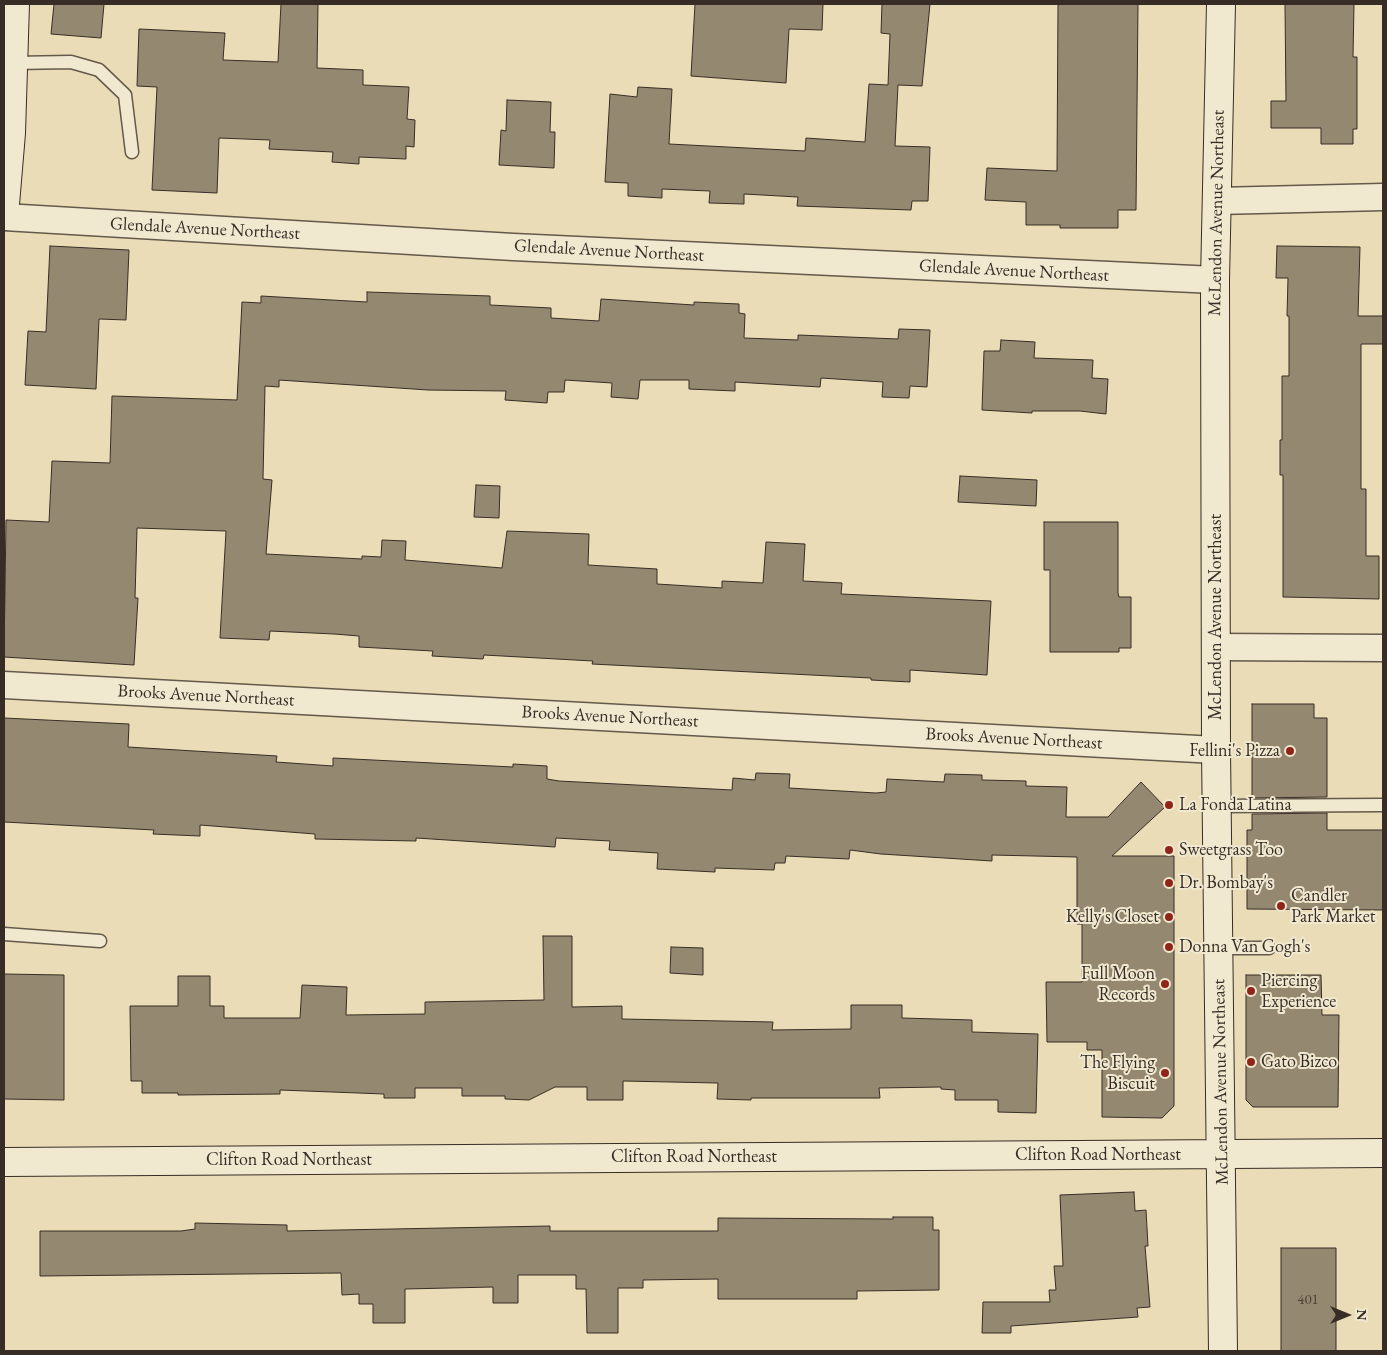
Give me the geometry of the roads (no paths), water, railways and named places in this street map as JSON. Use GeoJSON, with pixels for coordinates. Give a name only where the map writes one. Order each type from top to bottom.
{"type":"FeatureCollection","features":[{"type":"Feature","properties":{"kind":"street"},"geometry":{"type":"LineString","coordinates":[[4,217],[14,63],[15,4]]}},
{"type":"Feature","properties":{"kind":"street","name":"McLendon Avenue Northeast"},"geometry":{"type":"LineString","coordinates":[[1220,4],[1215,280],[1216,750],[1223,1351]]}},
{"type":"Feature","properties":{"kind":"street"},"geometry":{"type":"LineString","coordinates":[[1217,201],[1383,197]]}},
{"type":"Feature","properties":{"kind":"street","name":"Glendale Avenue Northeast"},"geometry":{"type":"LineString","coordinates":[[4,217],[513,247],[1215,280]]}},
{"type":"Feature","properties":{"kind":"street"},"geometry":{"type":"LineString","coordinates":[[1216,647],[1383,648]]}},
{"type":"Feature","properties":{"kind":"street","name":"Brooks Avenue Northeast"},"geometry":{"type":"LineString","coordinates":[[4,685],[1216,750]]}},
{"type":"Feature","properties":{"kind":"street","name":"Clifton Road Northeast"},"geometry":{"type":"LineString","coordinates":[[4,1162],[1383,1153]]}},
{"type":"Feature","properties":{"kind":"lane"},"geometry":{"type":"LineString","coordinates":[[14,63],[71,62],[99,70],[125,95],[132,152]]}},
{"type":"Feature","properties":{"kind":"lane"},"geometry":{"type":"LineString","coordinates":[[1217,806],[1383,805]]}},
{"type":"Feature","properties":{"kind":"lane"},"geometry":{"type":"LineString","coordinates":[[4,934],[100,941]]}},
{"type":"Feature","properties":{"kind":"lane"},"geometry":{"type":"LineString","coordinates":[[1219,948],[1269,948]]}},
{"type":"Feature","properties":{"kind":"place","name":"Fellini's Pizza"},"geometry":{"type":"Point","coordinates":[1290,751]}},
{"type":"Feature","properties":{"kind":"place","name":"La Fonda Latina"},"geometry":{"type":"Point","coordinates":[1169,805]}},
{"type":"Feature","properties":{"kind":"place","name":"Sweetgrass Too"},"geometry":{"type":"Point","coordinates":[1169,850]}},
{"type":"Feature","properties":{"kind":"place","name":"Dr. Bombay's"},"geometry":{"type":"Point","coordinates":[1169,883]}},
{"type":"Feature","properties":{"kind":"place","name":"Candler Park Market"},"geometry":{"type":"Point","coordinates":[1281,906]}},
{"type":"Feature","properties":{"kind":"place","name":"Kelly's Closet"},"geometry":{"type":"Point","coordinates":[1169,917]}},
{"type":"Feature","properties":{"kind":"place","name":"Donna Van Gogh's"},"geometry":{"type":"Point","coordinates":[1169,947]}},
{"type":"Feature","properties":{"kind":"place","name":"Full Moon Records"},"geometry":{"type":"Point","coordinates":[1165,984]}},
{"type":"Feature","properties":{"kind":"place","name":"Piercing Experience"},"geometry":{"type":"Point","coordinates":[1251,991]}},
{"type":"Feature","properties":{"kind":"place","name":"Gato Bizco"},"geometry":{"type":"Point","coordinates":[1251,1062]}},
{"type":"Feature","properties":{"kind":"place","name":"The Flying Biscuit"},"geometry":{"type":"Point","coordinates":[1165,1073]}}]}
